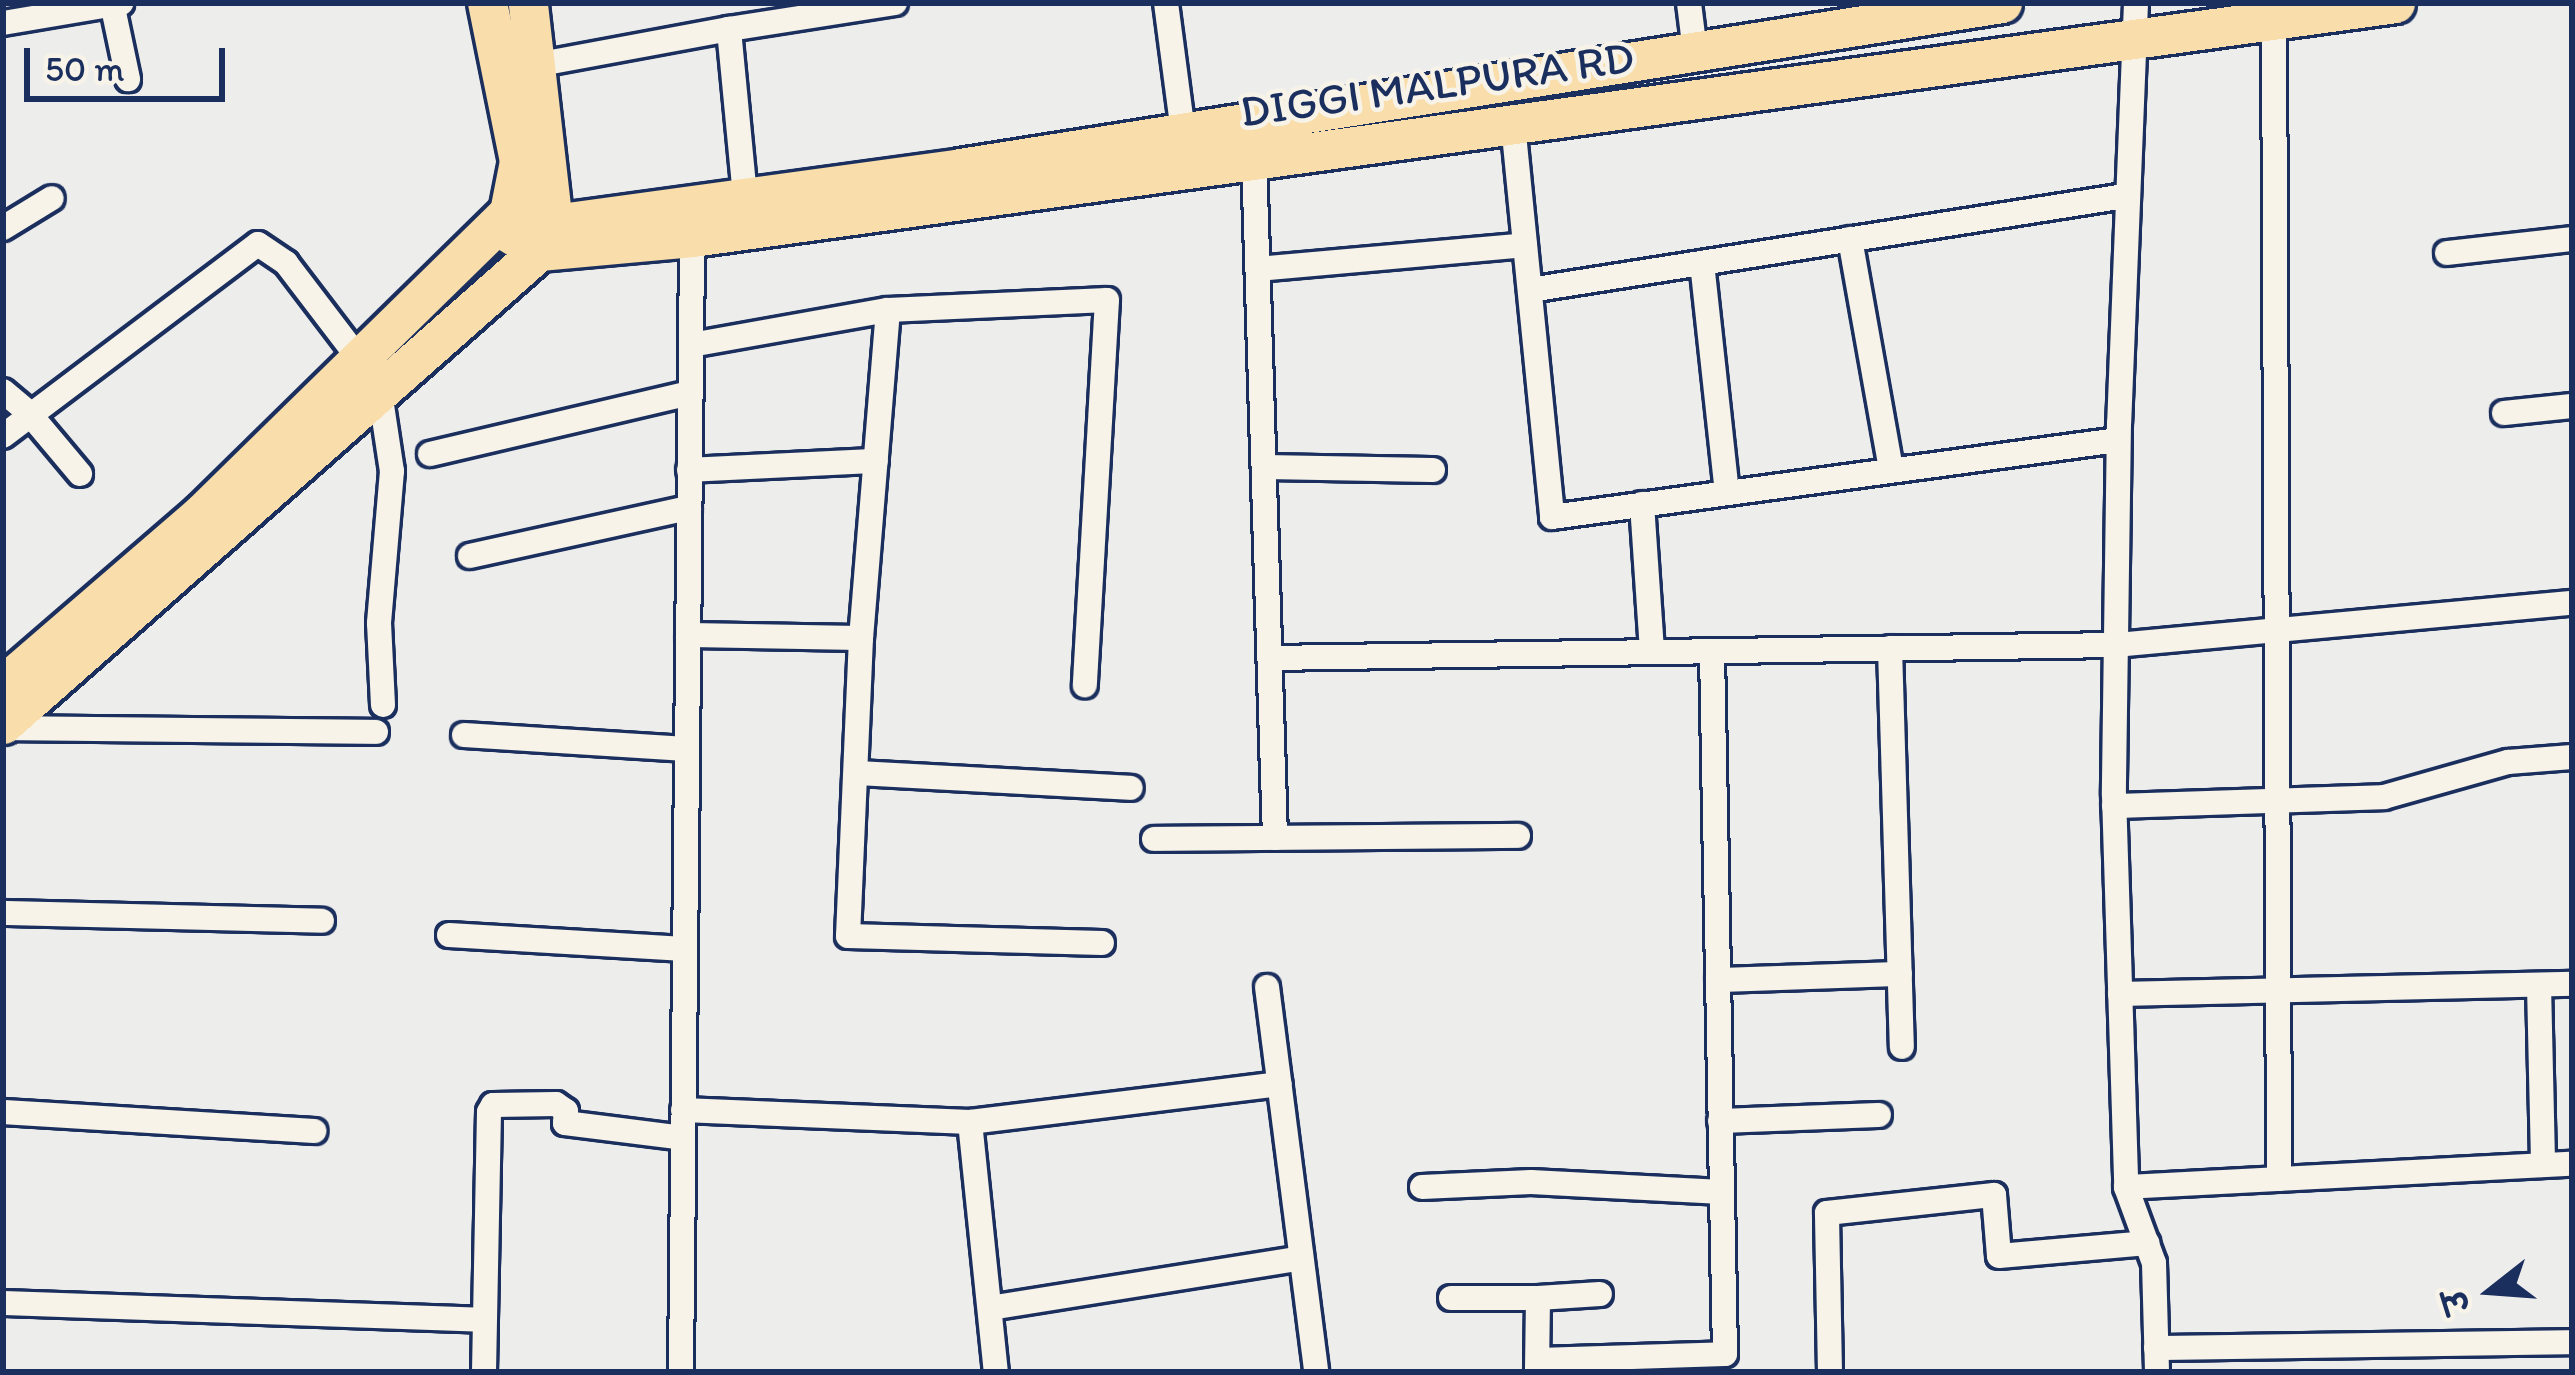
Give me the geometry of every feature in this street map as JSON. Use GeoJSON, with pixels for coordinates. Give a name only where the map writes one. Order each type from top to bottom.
{"type":"FeatureCollection","features":[{"type":"Feature","properties":{"kind":"main road"},"geometry":{"type":"LineString","coordinates":[[3,726],[370,376],[504,219],[519,161],[487,3]]}},
{"type":"Feature","properties":{"kind":"main road"},"geometry":{"type":"LineString","coordinates":[[3,685],[201,514],[546,237],[528,3]]}},
{"type":"Feature","properties":{"kind":"main road","name":"DIGGI MALPURA RD"},"geometry":{"type":"LineString","coordinates":[[546,237],[746,196],[1183,133],[2002,3]]}},
{"type":"Feature","properties":{"kind":"main road","name":"DIGGI MALPURA RD"},"geometry":{"type":"LineString","coordinates":[[504,219],[546,237],[692,237],[1513,124],[2135,21],[2274,20],[2395,3]]}},
{"type":"Feature","properties":{"kind":"street"},"geometry":{"type":"LineString","coordinates":[[535,65],[895,3]]}},
{"type":"Feature","properties":{"kind":"street"},"geometry":{"type":"LineString","coordinates":[[1166,3],[1183,133]]}},
{"type":"Feature","properties":{"kind":"street"},"geometry":{"type":"LineString","coordinates":[[1689,3],[1695,52]]}},
{"type":"Feature","properties":{"kind":"street"},"geometry":{"type":"LineString","coordinates":[[3,23],[116,4],[128,79]]}},
{"type":"Feature","properties":{"kind":"street"},"geometry":{"type":"LineString","coordinates":[[2274,20],[2279,1179]]}},
{"type":"Feature","properties":{"kind":"street"},"geometry":{"type":"LineString","coordinates":[[2135,21],[2118,440],[2114,806],[2126,1186],[2154,1263],[2156,1360],[2572,1342]]}},
{"type":"Feature","properties":{"kind":"street"},"geometry":{"type":"LineString","coordinates":[[729,29],[746,196]]}},
{"type":"Feature","properties":{"kind":"street"},"geometry":{"type":"LineString","coordinates":[[1513,124],[1552,517],[2118,440]]}},
{"type":"Feature","properties":{"kind":"street"},"geometry":{"type":"LineString","coordinates":[[1255,158],[1275,838]]}},
{"type":"Feature","properties":{"kind":"street"},"geometry":{"type":"LineString","coordinates":[[1530,290],[2126,196]]}},
{"type":"Feature","properties":{"kind":"street"},"geometry":{"type":"LineString","coordinates":[[3,228],[52,197]]}},
{"type":"Feature","properties":{"kind":"street"},"geometry":{"type":"LineString","coordinates":[[681,1372],[692,237]]}},
{"type":"Feature","properties":{"kind":"street"},"geometry":{"type":"LineString","coordinates":[[1850,239],[1891,470]]}},
{"type":"Feature","properties":{"kind":"street"},"geometry":{"type":"LineString","coordinates":[[2447,254],[2572,239]]}},
{"type":"Feature","properties":{"kind":"street"},"geometry":{"type":"LineString","coordinates":[[3,436],[28,412],[258,244],[286,263],[370,376],[392,471],[379,623],[383,705]]}},
{"type":"Feature","properties":{"kind":"street"},"geometry":{"type":"LineString","coordinates":[[1258,269],[1525,245]]}},
{"type":"Feature","properties":{"kind":"street"},"geometry":{"type":"LineString","coordinates":[[1702,263],[1727,493]]}},
{"type":"Feature","properties":{"kind":"street"},"geometry":{"type":"LineString","coordinates":[[691,345],[888,310],[1107,300],[1085,685]]}},
{"type":"Feature","properties":{"kind":"street"},"geometry":{"type":"LineString","coordinates":[[888,310],[862,638],[848,936],[1102,943]]}},
{"type":"Feature","properties":{"kind":"street"},"geometry":{"type":"LineString","coordinates":[[3,391],[28,412],[80,474]]}},
{"type":"Feature","properties":{"kind":"street"},"geometry":{"type":"LineString","coordinates":[[430,454],[690,393]]}},
{"type":"Feature","properties":{"kind":"street"},"geometry":{"type":"LineString","coordinates":[[2504,413],[2572,406]]}},
{"type":"Feature","properties":{"kind":"street"},"geometry":{"type":"LineString","coordinates":[[689,470],[876,461]]}},
{"type":"Feature","properties":{"kind":"street"},"geometry":{"type":"LineString","coordinates":[[1264,467],[1433,470]]}},
{"type":"Feature","properties":{"kind":"street"},"geometry":{"type":"LineString","coordinates":[[1642,504],[1652,652]]}},
{"type":"Feature","properties":{"kind":"street"},"geometry":{"type":"LineString","coordinates":[[470,556],[689,508]]}},
{"type":"Feature","properties":{"kind":"street"},"geometry":{"type":"LineString","coordinates":[[1270,658],[2116,645],[2572,603]]}},
{"type":"Feature","properties":{"kind":"street"},"geometry":{"type":"LineString","coordinates":[[688,634],[862,638]]}},
{"type":"Feature","properties":{"kind":"street"},"geometry":{"type":"LineString","coordinates":[[1890,648],[1902,1047]]}},
{"type":"Feature","properties":{"kind":"street"},"geometry":{"type":"LineString","coordinates":[[1538,1298],[1538,1366],[1724,1354],[1712,651]]}},
{"type":"Feature","properties":{"kind":"street"},"geometry":{"type":"LineString","coordinates":[[3,726],[376,732]]}},
{"type":"Feature","properties":{"kind":"street"},"geometry":{"type":"LineString","coordinates":[[464,734],[687,748]]}},
{"type":"Feature","properties":{"kind":"street"},"geometry":{"type":"LineString","coordinates":[[2114,806],[2384,797],[2508,762],[2572,758]]}},
{"type":"Feature","properties":{"kind":"street"},"geometry":{"type":"LineString","coordinates":[[856,773],[1131,788]]}},
{"type":"Feature","properties":{"kind":"street"},"geometry":{"type":"LineString","coordinates":[[1154,839],[1519,836]]}},
{"type":"Feature","properties":{"kind":"street"},"geometry":{"type":"LineString","coordinates":[[3,913],[322,921]]}},
{"type":"Feature","properties":{"kind":"street"},"geometry":{"type":"LineString","coordinates":[[448,935],[685,949]]}},
{"type":"Feature","properties":{"kind":"street"},"geometry":{"type":"LineString","coordinates":[[1718,980],[1900,974]]}},
{"type":"Feature","properties":{"kind":"street"},"geometry":{"type":"LineString","coordinates":[[2120,994],[2572,984]]}},
{"type":"Feature","properties":{"kind":"street"},"geometry":{"type":"LineString","coordinates":[[2539,985],[2543,1165]]}},
{"type":"Feature","properties":{"kind":"street"},"geometry":{"type":"LineString","coordinates":[[1268,987],[1316,1372]]}},
{"type":"Feature","properties":{"kind":"street"},"geometry":{"type":"LineString","coordinates":[[683,1111],[970,1122],[1280,1084]]}},
{"type":"Feature","properties":{"kind":"street"},"geometry":{"type":"LineString","coordinates":[[484,1372],[489,1112],[494,1105],[556,1104],[566,1111],[564,1136],[683,1138]]}},
{"type":"Feature","properties":{"kind":"street"},"geometry":{"type":"LineString","coordinates":[[3,1112],[314,1131]]}},
{"type":"Feature","properties":{"kind":"street"},"geometry":{"type":"LineString","coordinates":[[1720,1121],[1880,1115]]}},
{"type":"Feature","properties":{"kind":"street"},"geometry":{"type":"LineString","coordinates":[[970,1122],[996,1372]]}},
{"type":"Feature","properties":{"kind":"street"},"geometry":{"type":"LineString","coordinates":[[2126,1186],[2572,1163]]}},
{"type":"Feature","properties":{"kind":"street"},"geometry":{"type":"LineString","coordinates":[[1422,1187],[1531,1182],[1722,1192]]}},
{"type":"Feature","properties":{"kind":"street"},"geometry":{"type":"LineString","coordinates":[[1830,1372],[1828,1213],[1994,1195],[2000,1256],[2147,1243]]}},
{"type":"Feature","properties":{"kind":"street"},"geometry":{"type":"LineString","coordinates":[[990,1308],[1301,1258]]}},
{"type":"Feature","properties":{"kind":"street"},"geometry":{"type":"LineString","coordinates":[[1451,1298],[1600,1294]]}},
{"type":"Feature","properties":{"kind":"street"},"geometry":{"type":"LineString","coordinates":[[3,1303],[484,1320]]}}]}
